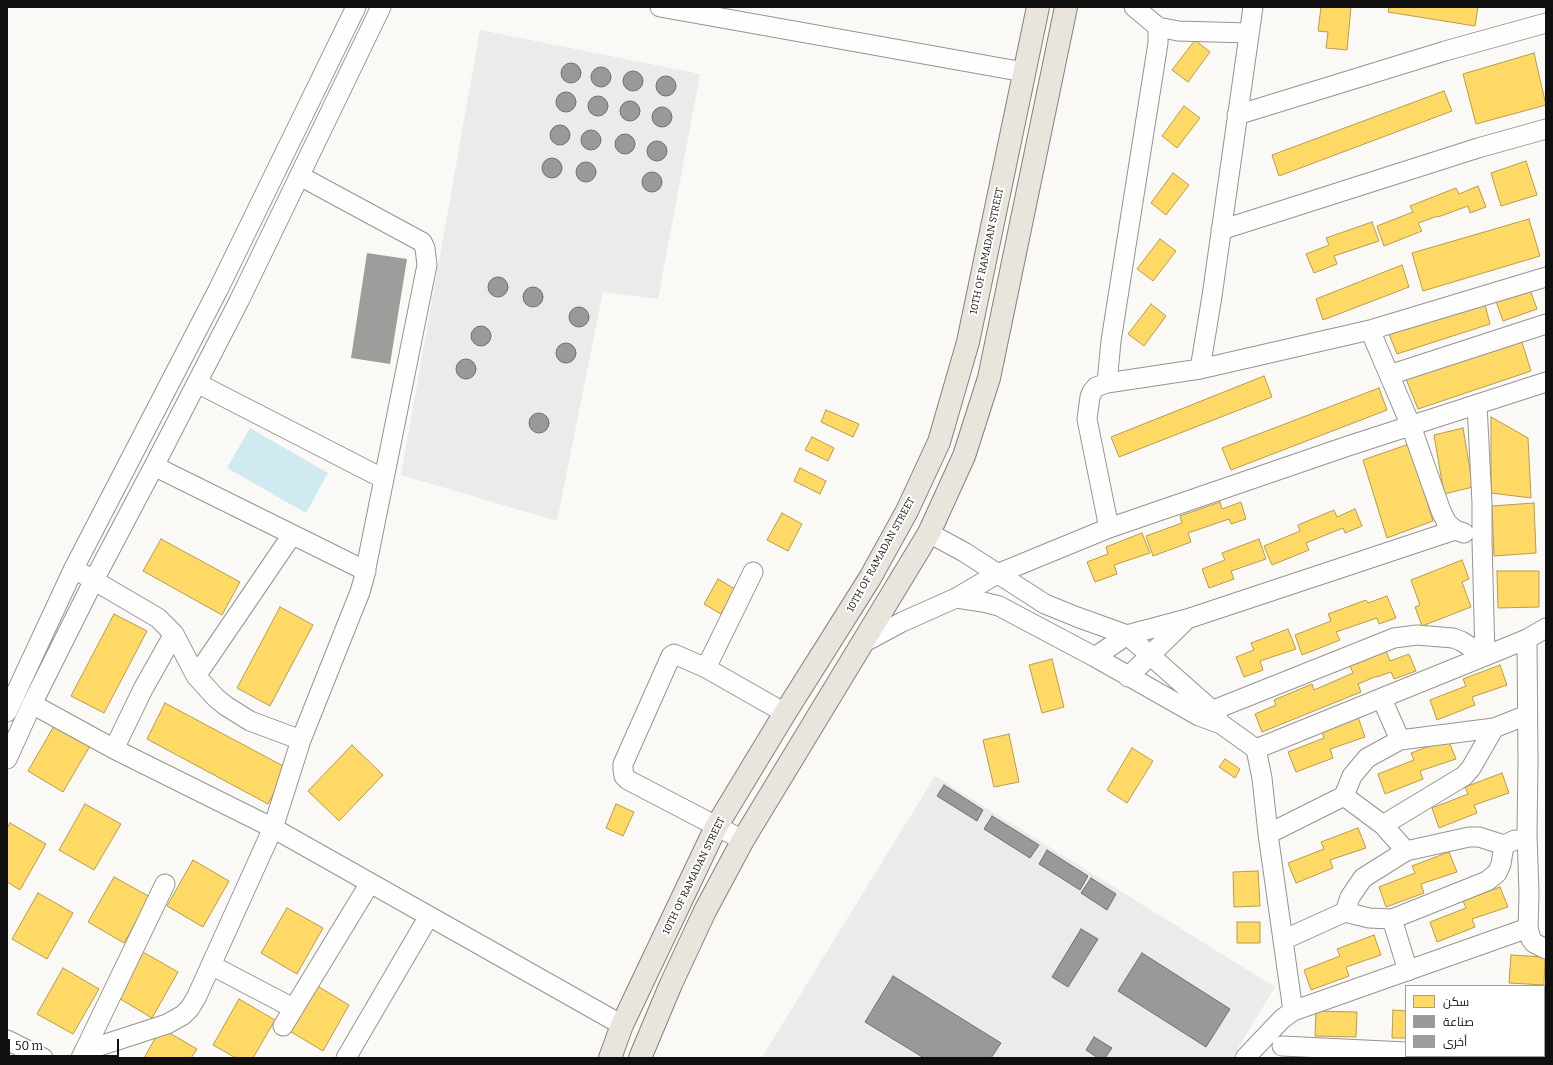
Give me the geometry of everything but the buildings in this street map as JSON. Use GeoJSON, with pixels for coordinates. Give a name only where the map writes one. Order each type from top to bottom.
{"type":"FeatureCollection","features":[{"type":"Feature","properties":{"kind":"main road","name":"10TH OF RAMADAN STREET"},"geometry":{"type":"LineString","coordinates":[[610,1058],[622,1025],[716,827],[785,713],[870,578],[907,512],[938,442],[968,342],[1038,7]]}},
{"type":"Feature","properties":{"kind":"main road"},"geometry":{"type":"LineString","coordinates":[[640,1058],[671,984],[702,918],[744,840],[929,533],[964,456],[989,378],[1066,7]]}},
{"type":"Feature","properties":{"kind":"street"},"geometry":{"type":"LineString","coordinates":[[7,712],[74,568],[218,290],[356,7]]}},
{"type":"Feature","properties":{"kind":"street"},"geometry":{"type":"LineString","coordinates":[[7,759],[32,704],[94,580],[239,301],[381,7]]}},
{"type":"Feature","properties":{"kind":"street"},"geometry":{"type":"LineString","coordinates":[[660,7],[1024,72]]}},
{"type":"Feature","properties":{"kind":"street"},"geometry":{"type":"LineString","coordinates":[[1134,7],[1158,27],[1178,31],[1249,33]]}},
{"type":"Feature","properties":{"kind":"street"},"geometry":{"type":"LineString","coordinates":[[1200,369],[1253,7]]}},
{"type":"Feature","properties":{"kind":"street"},"geometry":{"type":"LineString","coordinates":[[1237,115],[1445,51],[1546,23]]}},
{"type":"Feature","properties":{"kind":"street"},"geometry":{"type":"LineString","coordinates":[[1107,383],[1111,341],[1158,43],[1158,27]]}},
{"type":"Feature","properties":{"kind":"street"},"geometry":{"type":"LineString","coordinates":[[1221,230],[1478,148],[1546,129]]}},
{"type":"Feature","properties":{"kind":"street"},"geometry":{"type":"LineString","coordinates":[[83,1055],[167,1024],[183,1015],[190,1008],[197,996],[273,828],[301,740],[360,592],[366,572],[428,265],[425,248],[422,242],[414,236],[300,176]]}},
{"type":"Feature","properties":{"kind":"street"},"geometry":{"type":"LineString","coordinates":[[1109,528],[1087,419],[1092,392],[1096,387],[1107,383],[1200,369],[1370,330],[1546,278]]}},
{"type":"Feature","properties":{"kind":"street"},"geometry":{"type":"LineString","coordinates":[[1389,375],[1546,324]]}},
{"type":"Feature","properties":{"kind":"street"},"geometry":{"type":"LineString","coordinates":[[1370,330],[1411,426],[1441,511],[1447,523],[1455,530],[1482,540]]}},
{"type":"Feature","properties":{"kind":"street"},"geometry":{"type":"LineString","coordinates":[[863,643],[902,622],[956,598],[997,574],[1109,528],[1348,446],[1546,382]]}},
{"type":"Feature","properties":{"kind":"street"},"geometry":{"type":"LineString","coordinates":[[197,383],[384,479]]}},
{"type":"Feature","properties":{"kind":"street"},"geometry":{"type":"LineString","coordinates":[[1477,404],[1482,503],[1485,656]]}},
{"type":"Feature","properties":{"kind":"street"},"geometry":{"type":"LineString","coordinates":[[154,466],[366,572]]}},
{"type":"Feature","properties":{"kind":"street"},"geometry":{"type":"LineString","coordinates":[[1095,657],[1126,635],[1187,619],[1455,530]]}},
{"type":"Feature","properties":{"kind":"street"},"geometry":{"type":"LineString","coordinates":[[929,533],[964,552],[1046,604],[1071,615],[1126,635],[1150,654],[1211,717],[1256,750],[1262,778],[1268,834],[1283,940],[1287,1015],[1282,1052],[1405,1052]]}},
{"type":"Feature","properties":{"kind":"street"},"geometry":{"type":"LineString","coordinates":[[196,676],[292,535]]}},
{"type":"Feature","properties":{"kind":"street"},"geometry":{"type":"LineString","coordinates":[[74,568],[158,618],[174,634],[196,676],[216,698],[235,713],[250,721],[301,740]]}},
{"type":"Feature","properties":{"kind":"street"},"geometry":{"type":"LineString","coordinates":[[706,668],[753,572]]}},
{"type":"Feature","properties":{"kind":"street"},"geometry":{"type":"LineString","coordinates":[[956,598],[999,606],[1128,676],[1211,717],[1394,638],[1428,635],[1453,638],[1461,641],[1485,656]]}},
{"type":"Feature","properties":{"kind":"street"},"geometry":{"type":"LineString","coordinates":[[1128,676],[1187,619]]}},
{"type":"Feature","properties":{"kind":"street"},"geometry":{"type":"LineString","coordinates":[[1256,750],[1527,639],[1546,628]]}},
{"type":"Feature","properties":{"kind":"street"},"geometry":{"type":"LineString","coordinates":[[114,749],[143,689],[174,634]]}},
{"type":"Feature","properties":{"kind":"street"},"geometry":{"type":"LineString","coordinates":[[1527,639],[1528,928],[1531,939],[1534,943],[1546,950]]}},
{"type":"Feature","properties":{"kind":"street"},"geometry":{"type":"LineString","coordinates":[[744,840],[716,827],[628,780],[624,776],[623,764],[671,656],[674,654],[677,654],[706,668],[785,713]]}},
{"type":"Feature","properties":{"kind":"street"},"geometry":{"type":"LineString","coordinates":[[1382,699],[1400,740]]}},
{"type":"Feature","properties":{"kind":"street"},"geometry":{"type":"LineString","coordinates":[[32,704],[114,749],[273,828],[622,1025]]}},
{"type":"Feature","properties":{"kind":"street"},"geometry":{"type":"LineString","coordinates":[[1268,834],[1344,796],[1352,776],[1367,758],[1400,740],[1494,728],[1527,715]]}},
{"type":"Feature","properties":{"kind":"street"},"geometry":{"type":"LineString","coordinates":[[1383,825],[1464,776],[1471,768],[1494,728]]}},
{"type":"Feature","properties":{"kind":"street"},"geometry":{"type":"LineString","coordinates":[[1344,796],[1383,825],[1406,851]]}},
{"type":"Feature","properties":{"kind":"street"},"geometry":{"type":"LineString","coordinates":[[1345,912],[1350,897],[1363,878],[1406,851],[1469,837],[1479,837],[1504,845],[1527,834]]}},
{"type":"Feature","properties":{"kind":"street"},"geometry":{"type":"LineString","coordinates":[[1283,940],[1345,912],[1368,918],[1392,919],[1487,880],[1497,873],[1501,864],[1504,845]]}},
{"type":"Feature","properties":{"kind":"street"},"geometry":{"type":"LineString","coordinates":[[283,1026],[370,883]]}},
{"type":"Feature","properties":{"kind":"street"},"geometry":{"type":"LineString","coordinates":[[83,1055],[165,884]]}},
{"type":"Feature","properties":{"kind":"street"},"geometry":{"type":"LineString","coordinates":[[346,1058],[429,916]]}},
{"type":"Feature","properties":{"kind":"street"},"geometry":{"type":"LineString","coordinates":[[1392,919],[1408,971]]}},
{"type":"Feature","properties":{"kind":"street"},"geometry":{"type":"LineString","coordinates":[[1245,1058],[1287,1015],[1528,928]]}},
{"type":"Feature","properties":{"kind":"street"},"geometry":{"type":"LineString","coordinates":[[211,965],[293,1008]]}},
{"type":"Feature","properties":{"kind":"street"},"geometry":{"type":"LineString","coordinates":[[7,1040],[43,1058]]}},
{"type":"Feature","properties":{"kind":"street"},"geometry":{"type":"LineString","coordinates":[[1528,1057],[1546,1058]]}},
{"type":"Feature","properties":{"kind":"shaded area"},"geometry":{"type":"Polygon","coordinates":[[[480,30],[700,74],[658,299],[603,292],[557,521],[401,475],[480,30]]]}},
{"type":"Feature","properties":{"kind":"shaded area"},"geometry":{"type":"Polygon","coordinates":[[[935,776],[1275,987],[1232,1058],[762,1057],[935,776]]]}},
{"type":"Feature","properties":{"kind":"water"},"geometry":{"type":"Polygon","coordinates":[[[250,428],[328,473],[306,513],[227,468],[250,428]]]}}]}
